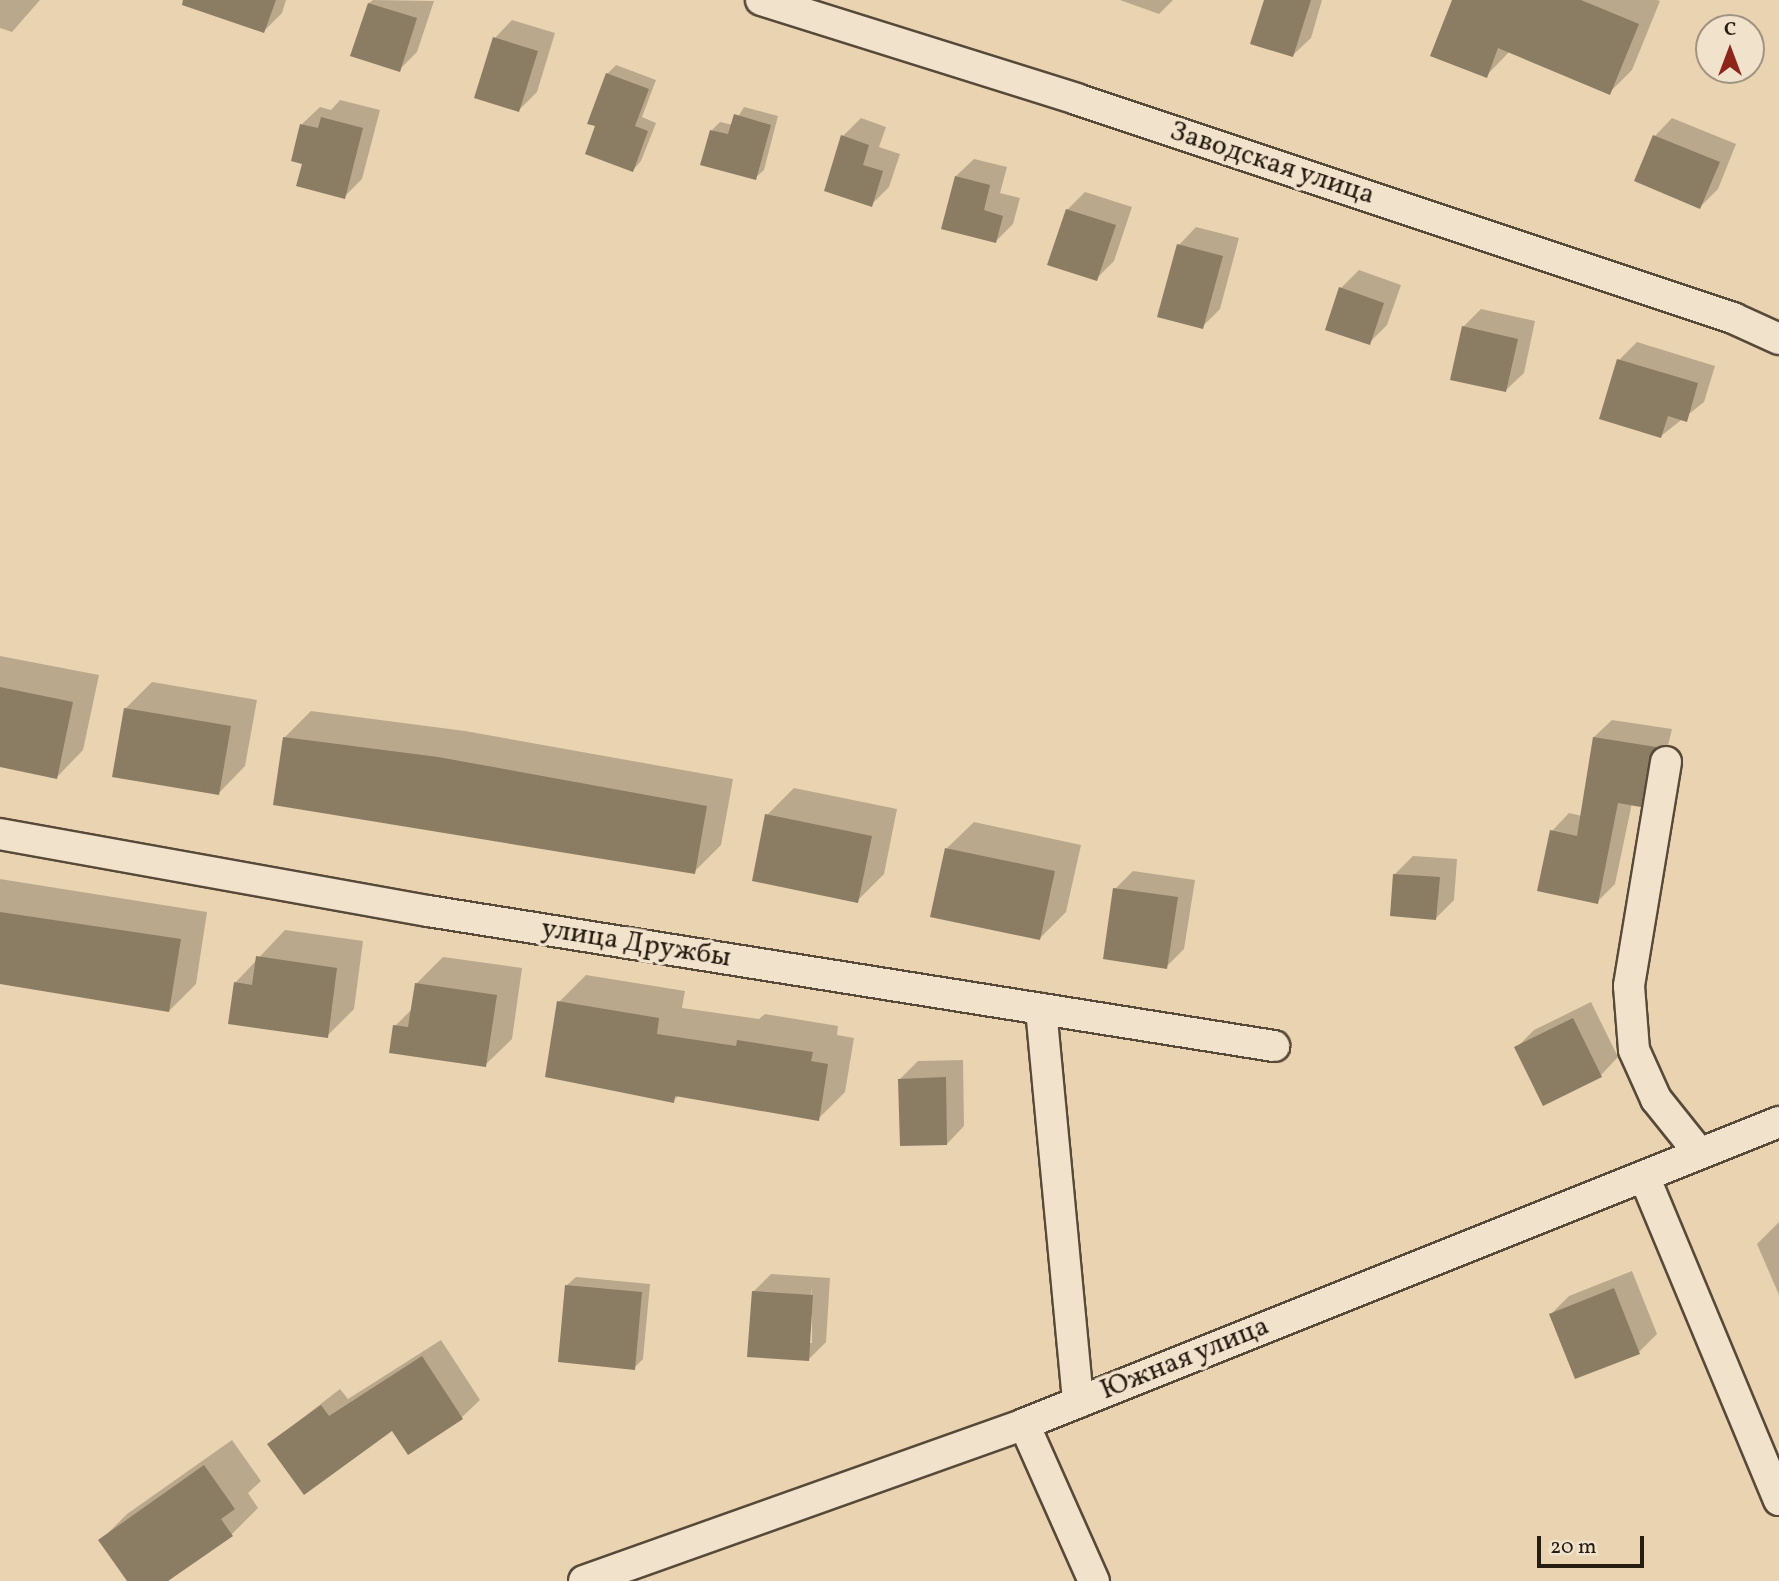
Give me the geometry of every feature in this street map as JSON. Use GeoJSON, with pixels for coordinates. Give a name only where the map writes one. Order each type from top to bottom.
{"type":"FeatureCollection","features":[{"type":"Feature","properties":{"kind":"street","name":"Заводская улица"},"geometry":{"type":"LineString","coordinates":[[761,0],[1247,156],[1733,318],[1779,339]]}},
{"type":"Feature","properties":{"kind":"street"},"geometry":{"type":"LineString","coordinates":[[1666,762],[1629,986],[1634,1050],[1656,1099],[1700,1154]]}},
{"type":"Feature","properties":{"kind":"street","name":"улица Дружбы"},"geometry":{"type":"LineString","coordinates":[[0,834],[428,911],[1274,1046]]}},
{"type":"Feature","properties":{"kind":"street"},"geometry":{"type":"LineString","coordinates":[[1041,1009],[1077,1402]]}},
{"type":"Feature","properties":{"kind":"street","name":"Южная улица"},"geometry":{"type":"LineString","coordinates":[[584,1581],[1024,1424],[1779,1122]]}},
{"type":"Feature","properties":{"kind":"street"},"geometry":{"type":"LineString","coordinates":[[1644,1176],[1779,1500]]}},
{"type":"Feature","properties":{"kind":"street"},"geometry":{"type":"LineString","coordinates":[[1024,1424],[1094,1581]]}},
{"type":"Feature","properties":{"kind":"building"},"geometry":{"type":"Polygon","coordinates":[[[183,0],[276,0],[264,33],[182,5],[183,0]]]}},
{"type":"Feature","properties":{"kind":"building"},"geometry":{"type":"Polygon","coordinates":[[[1264,0],[1311,0],[1293,57],[1250,44],[1264,0]]]}},
{"type":"Feature","properties":{"kind":"building"},"geometry":{"type":"Polygon","coordinates":[[[1452,0],[1581,0],[1639,24],[1610,95],[1498,48],[1487,78],[1430,56],[1452,0]]]}},
{"type":"Feature","properties":{"kind":"building"},"geometry":{"type":"Polygon","coordinates":[[[368,3],[417,18],[400,72],[350,56],[368,3]]]}},
{"type":"Feature","properties":{"kind":"building"},"geometry":{"type":"Polygon","coordinates":[[[493,37],[538,51],[519,112],[474,98],[493,37]]]}},
{"type":"Feature","properties":{"kind":"building"},"geometry":{"type":"Polygon","coordinates":[[[606,73],[649,89],[635,126],[648,131],[633,172],[585,154],[595,126],[587,124],[606,73]]]}},
{"type":"Feature","properties":{"kind":"building"},"geometry":{"type":"Polygon","coordinates":[[[734,114],[771,125],[756,180],[700,165],[710,130],[728,134],[734,114]]]}},
{"type":"Feature","properties":{"kind":"building"},"geometry":{"type":"Polygon","coordinates":[[[321,117],[363,128],[345,199],[296,186],[302,164],[291,161],[300,124],[318,128],[321,117]]]}},
{"type":"Feature","properties":{"kind":"building"},"geometry":{"type":"Polygon","coordinates":[[[841,135],[869,145],[863,165],[883,171],[872,207],[824,191],[841,135]]]}},
{"type":"Feature","properties":{"kind":"building"},"geometry":{"type":"Polygon","coordinates":[[[1653,135],[1720,162],[1700,209],[1634,181],[1653,135]]]}},
{"type":"Feature","properties":{"kind":"building"},"geometry":{"type":"Polygon","coordinates":[[[955,176],[990,185],[984,210],[1003,216],[996,243],[941,229],[955,176]]]}},
{"type":"Feature","properties":{"kind":"building"},"geometry":{"type":"Polygon","coordinates":[[[1066,209],[1116,225],[1097,281],[1047,265],[1066,209]]]}},
{"type":"Feature","properties":{"kind":"building"},"geometry":{"type":"Polygon","coordinates":[[[1177,244],[1223,256],[1203,329],[1157,317],[1177,244]]]}},
{"type":"Feature","properties":{"kind":"building"},"geometry":{"type":"Polygon","coordinates":[[[1339,287],[1384,303],[1370,345],[1325,330],[1339,287]]]}},
{"type":"Feature","properties":{"kind":"building"},"geometry":{"type":"Polygon","coordinates":[[[1462,326],[1518,339],[1506,392],[1450,380],[1462,326]]]}},
{"type":"Feature","properties":{"kind":"building"},"geometry":{"type":"Polygon","coordinates":[[[1617,359],[1698,383],[1687,422],[1668,416],[1661,438],[1599,419],[1617,359]]]}},
{"type":"Feature","properties":{"kind":"building"},"geometry":{"type":"Polygon","coordinates":[[[0,687],[73,702],[57,779],[0,767],[0,687]]]}},
{"type":"Feature","properties":{"kind":"building"},"geometry":{"type":"Polygon","coordinates":[[[124,708],[231,726],[219,795],[112,777],[124,708]]]}},
{"type":"Feature","properties":{"kind":"building"},"geometry":{"type":"Polygon","coordinates":[[[283,737],[438,757],[707,806],[695,874],[273,805],[283,737]]]}},
{"type":"Feature","properties":{"kind":"building"},"geometry":{"type":"Polygon","coordinates":[[[1593,737],[1656,747],[1649,759],[1641,807],[1618,803],[1598,904],[1537,891],[1550,830],[1577,836],[1593,737]]]}},
{"type":"Feature","properties":{"kind":"building"},"geometry":{"type":"Polygon","coordinates":[[[765,814],[872,836],[858,903],[752,881],[765,814]]]}},
{"type":"Feature","properties":{"kind":"building"},"geometry":{"type":"Polygon","coordinates":[[[945,848],[1055,871],[1040,940],[930,917],[945,848]]]}},
{"type":"Feature","properties":{"kind":"building"},"geometry":{"type":"Polygon","coordinates":[[[1393,874],[1440,877],[1436,920],[1390,916],[1393,874]]]}},
{"type":"Feature","properties":{"kind":"building"},"geometry":{"type":"Polygon","coordinates":[[[1113,888],[1178,897],[1167,969],[1103,959],[1113,888]]]}},
{"type":"Feature","properties":{"kind":"building"},"geometry":{"type":"Polygon","coordinates":[[[0,912],[181,939],[169,1012],[0,984],[0,912]]]}},
{"type":"Feature","properties":{"kind":"building"},"geometry":{"type":"Polygon","coordinates":[[[256,956],[337,968],[328,1038],[228,1024],[234,982],[252,985],[256,956]]]}},
{"type":"Feature","properties":{"kind":"building"},"geometry":{"type":"Polygon","coordinates":[[[415,983],[497,995],[486,1067],[389,1053],[393,1025],[408,1027],[415,983]]]}},
{"type":"Feature","properties":{"kind":"building"},"geometry":{"type":"Polygon","coordinates":[[[557,1001],[659,1018],[657,1034],[736,1046],[737,1040],[813,1052],[811,1061],[828,1064],[819,1121],[675,1096],[674,1103],[545,1077],[557,1001]]]}},
{"type":"Feature","properties":{"kind":"building"},"geometry":{"type":"Polygon","coordinates":[[[1573,1018],[1602,1077],[1543,1106],[1514,1047],[1573,1018]]]}},
{"type":"Feature","properties":{"kind":"building"},"geometry":{"type":"Polygon","coordinates":[[[946,1077],[947,1145],[900,1146],[898,1079],[946,1077]]]}},
{"type":"Feature","properties":{"kind":"building"},"geometry":{"type":"Polygon","coordinates":[[[565,1285],[642,1292],[635,1370],[558,1362],[565,1285]]]}},
{"type":"Feature","properties":{"kind":"building"},"geometry":{"type":"Polygon","coordinates":[[[1614,1288],[1640,1354],[1575,1379],[1549,1314],[1614,1288]]]}},
{"type":"Feature","properties":{"kind":"building"},"geometry":{"type":"Polygon","coordinates":[[[752,1291],[813,1295],[809,1361],[747,1357],[752,1291]]]}},
{"type":"Feature","properties":{"kind":"building"},"geometry":{"type":"Polygon","coordinates":[[[422,1356],[463,1419],[408,1455],[392,1431],[304,1495],[267,1444],[321,1405],[329,1416],[422,1356]]]}},
{"type":"Feature","properties":{"kind":"building"},"geometry":{"type":"Polygon","coordinates":[[[204,1465],[235,1509],[221,1519],[233,1536],[168,1581],[127,1581],[98,1540],[204,1465]]]}}]}
